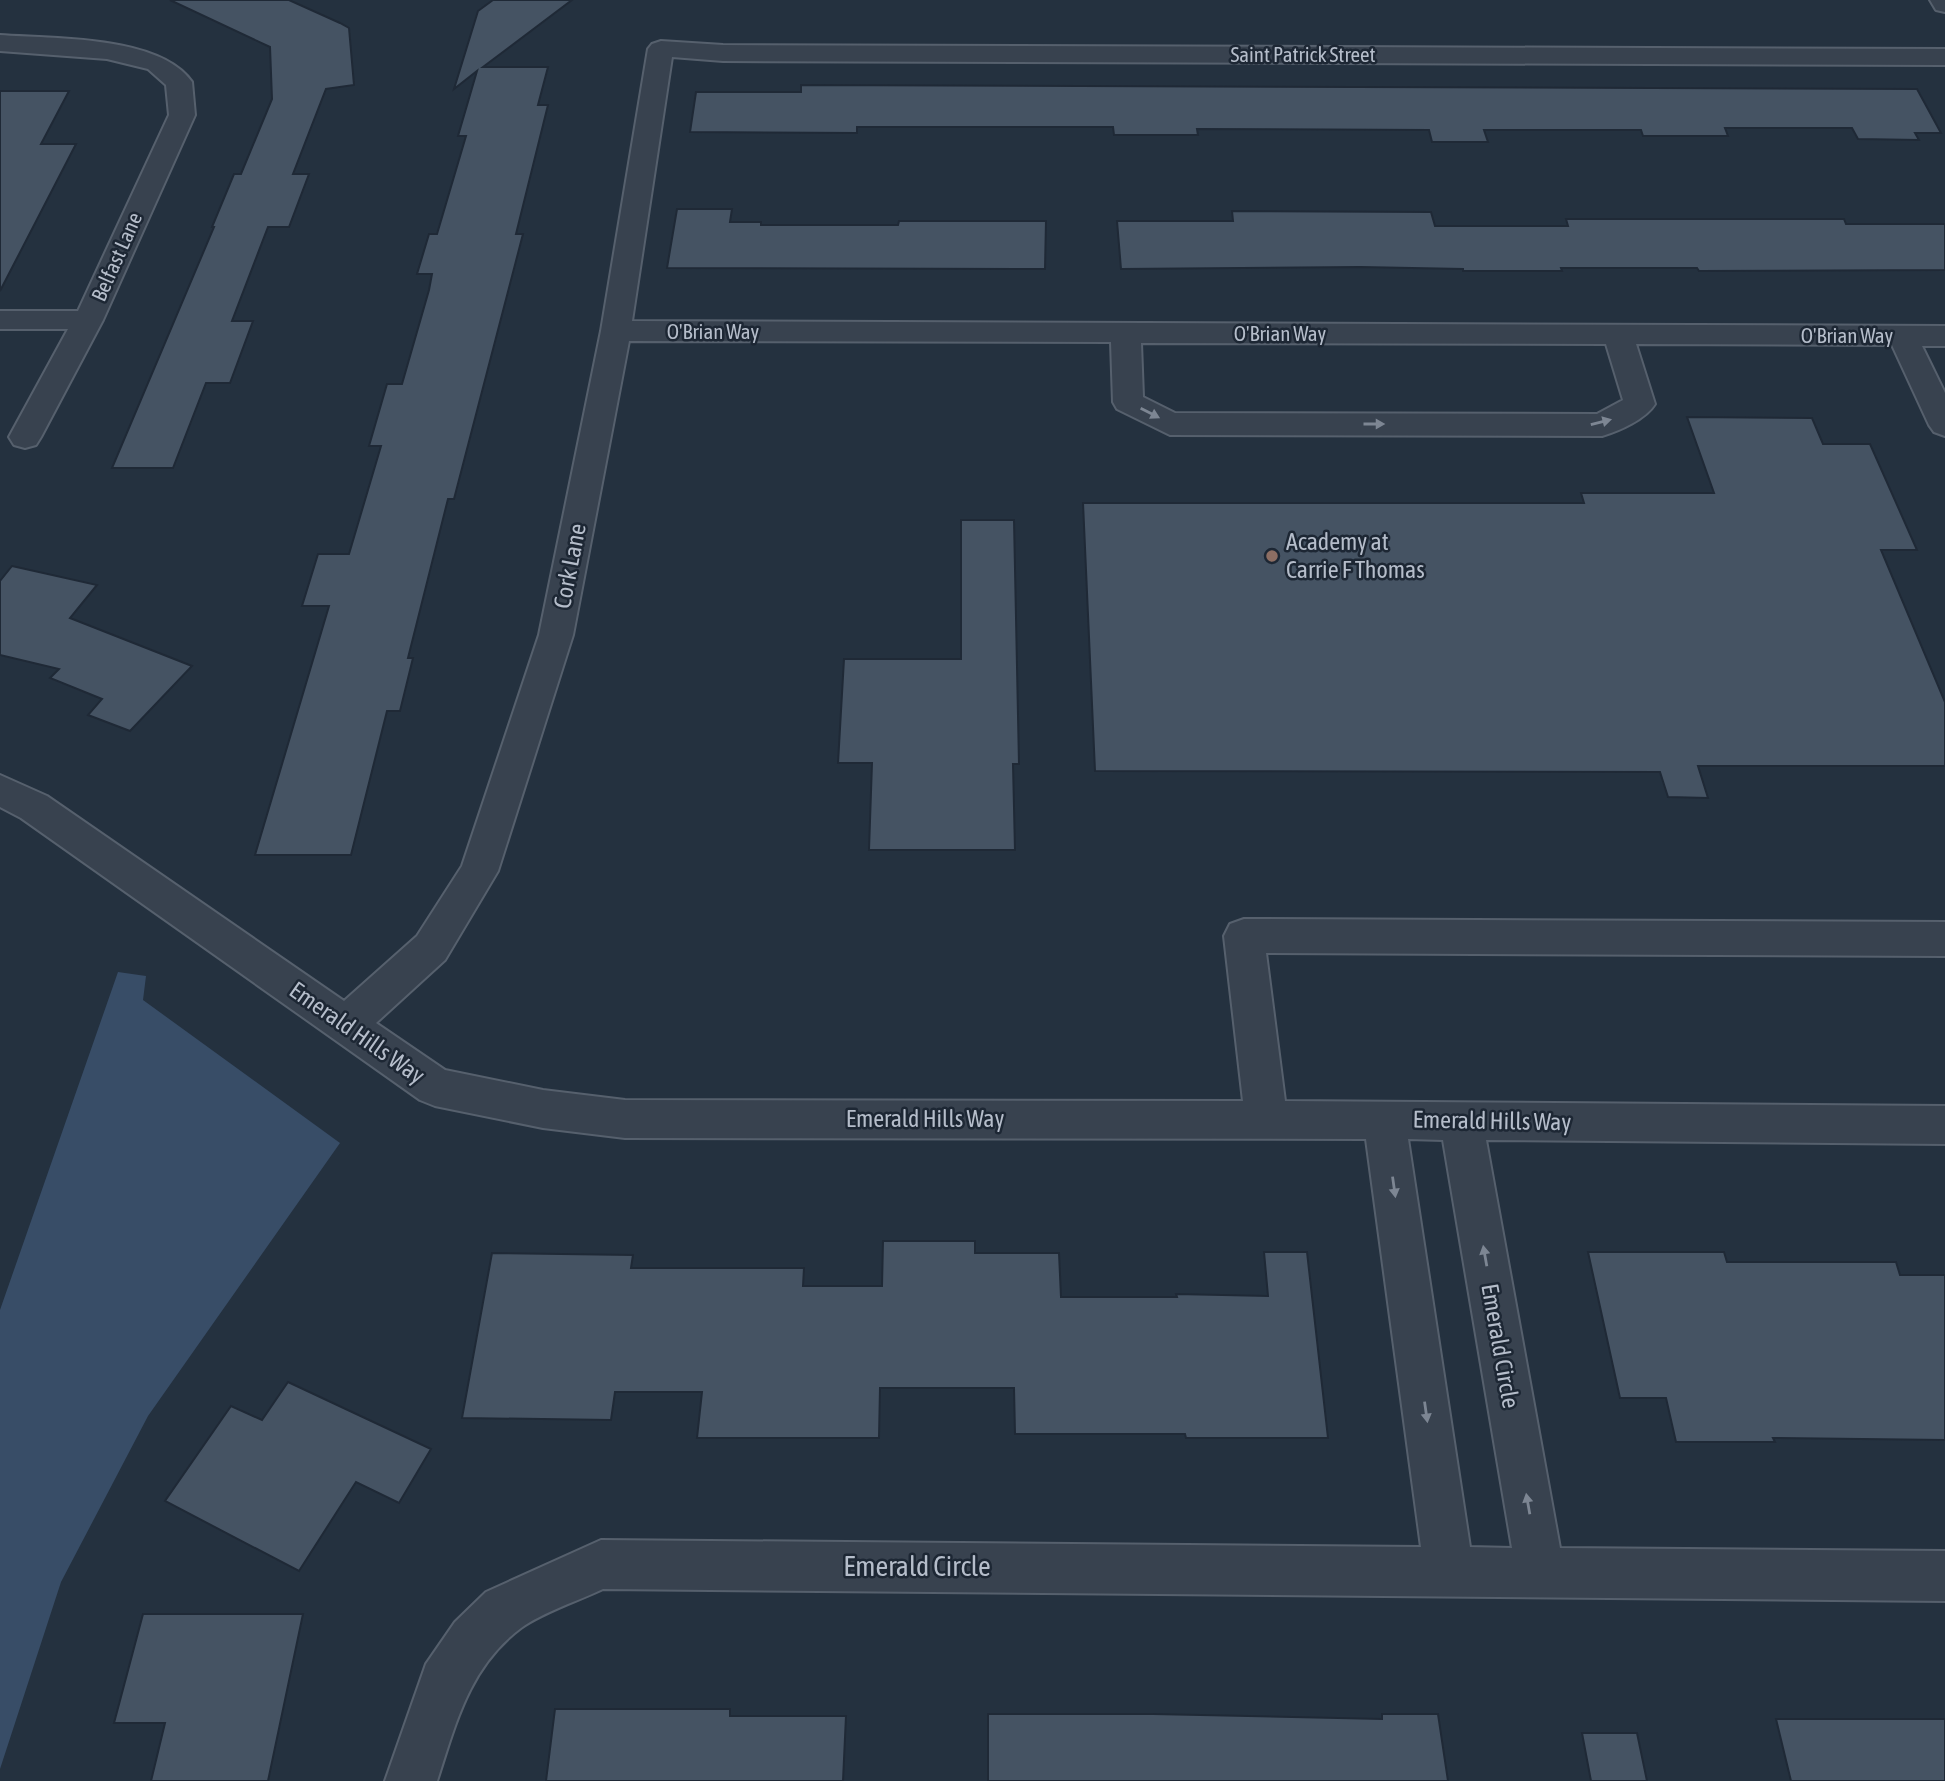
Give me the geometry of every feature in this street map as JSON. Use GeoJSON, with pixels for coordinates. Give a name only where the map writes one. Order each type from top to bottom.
{"type":"FeatureCollection","features":[{"type":"Feature","properties":{"kind":"street"},"geometry":{"type":"LineString","coordinates":[[1942,0],[1945,5]]}},
{"type":"Feature","properties":{"kind":"street","name":"Belfast Lane"},"geometry":{"type":"LineString","coordinates":[[0,43],[108,51],[157,64],[179,82],[182,115],[88,320],[25,437]]}},
{"type":"Feature","properties":{"kind":"street","name":"Saint Patrick Street"},"geometry":{"type":"LineString","coordinates":[[661,49],[723,53],[1945,57]]}},
{"type":"Feature","properties":{"kind":"street","name":"Cork Lane"},"geometry":{"type":"LineString","coordinates":[[345,1026],[431,948],[479,871],[556,635],[616,331],[661,49]]}},
{"type":"Feature","properties":{"kind":"street"},"geometry":{"type":"LineString","coordinates":[[0,320],[88,320]]}},
{"type":"Feature","properties":{"kind":"street","name":"O'Brian Way"},"geometry":{"type":"LineString","coordinates":[[616,331],[1945,336]]}},
{"type":"Feature","properties":{"kind":"street"},"geometry":{"type":"LineString","coordinates":[[1126,333],[1128,402],[1170,424],[1602,425],[1640,404],[1618,335]]}},
{"type":"Feature","properties":{"kind":"street"},"geometry":{"type":"LineString","coordinates":[[1902,336],[1941,411]]}},
{"type":"Feature","properties":{"kind":"street","name":"Emerald Hills Way"},"geometry":{"type":"LineString","coordinates":[[0,790],[34,807],[435,1087],[544,1109],[625,1119],[1384,1120],[1945,1125]]}},
{"type":"Feature","properties":{"kind":"street"},"geometry":{"type":"LineString","coordinates":[[1266,1120],[1244,936],[1945,939]]}},
{"type":"Feature","properties":{"kind":"street"},"geometry":{"type":"LineString","coordinates":[[1384,1120],[1449,1570]]}},
{"type":"Feature","properties":{"kind":"street","name":"Emerald Circle"},"geometry":{"type":"LineString","coordinates":[[1461,1121],[1540,1571]]}},
{"type":"Feature","properties":{"kind":"street","name":"Emerald Circle"},"geometry":{"type":"LineString","coordinates":[[411,1781],[444,1682],[473,1640],[504,1610],[601,1564],[1945,1576]]}},
{"type":"Feature","properties":{"kind":"water"},"geometry":{"type":"Polygon","coordinates":[[[118,972],[146,976],[143,1000],[340,1143],[148,1416],[61,1582],[0,1769],[0,1310],[118,972]]]}},
{"type":"Feature","properties":{"kind":"building"},"geometry":{"type":"Polygon","coordinates":[[[170,0],[289,0],[340,23],[349,28],[354,85],[326,89],[293,174],[309,174],[289,227],[268,227],[232,321],[253,321],[230,383],[206,383],[173,468],[112,468],[234,174],[241,174],[272,99],[270,47],[170,0]]]}},
{"type":"Feature","properties":{"kind":"building"},"geometry":{"type":"Polygon","coordinates":[[[493,0],[572,0],[483,67],[548,67],[538,105],[548,105],[516,234],[523,234],[454,499],[448,499],[408,658],[413,658],[400,711],[387,711],[351,855],[255,855],[329,606],[302,606],[318,554],[349,554],[381,446],[369,446],[387,384],[402,384],[429,290],[432,274],[417,274],[429,234],[437,234],[466,136],[458,136],[477,71],[454,89],[478,11],[493,0]]]}},
{"type":"Feature","properties":{"kind":"building"},"geometry":{"type":"Polygon","coordinates":[[[801,85],[1917,89],[1941,133],[1915,133],[1919,140],[1858,139],[1852,128],[1725,128],[1728,136],[1643,136],[1641,130],[1484,130],[1488,142],[1432,142],[1429,130],[1197,129],[1198,135],[1114,135],[1113,127],[857,127],[857,133],[690,132],[696,92],[801,92],[801,85]]]}},
{"type":"Feature","properties":{"kind":"building"},"geometry":{"type":"Polygon","coordinates":[[[0,91],[69,91],[41,144],[76,144],[0,291],[0,91]]]}},
{"type":"Feature","properties":{"kind":"building"},"geometry":{"type":"Polygon","coordinates":[[[677,209],[732,209],[730,222],[761,222],[761,225],[1046,221],[1045,269],[667,268],[677,209]]]}},
{"type":"Feature","properties":{"kind":"building"},"geometry":{"type":"Polygon","coordinates":[[[1232,211],[1431,212],[1435,226],[1568,226],[1566,219],[1844,219],[1846,224],[1945,224],[1945,270],[1699,271],[1697,268],[1561,268],[1562,271],[1463,271],[1360,267],[1121,269],[1117,221],[1233,221],[1232,211]]]}},
{"type":"Feature","properties":{"kind":"building"},"geometry":{"type":"Polygon","coordinates":[[[1687,417],[1812,418],[1823,444],[1870,444],[1917,550],[1881,550],[1945,702],[1945,766],[1698,766],[1708,798],[1668,797],[1660,772],[1095,771],[1083,503],[1584,503],[1581,493],[1714,493],[1687,417]]]}},
{"type":"Feature","properties":{"kind":"building"},"geometry":{"type":"Polygon","coordinates":[[[961,520],[1014,520],[1019,764],[1013,764],[1015,850],[869,850],[872,763],[838,763],[844,659],[961,659],[961,520]]]}},
{"type":"Feature","properties":{"kind":"building"},"geometry":{"type":"Polygon","coordinates":[[[12,566],[97,585],[70,618],[192,666],[130,731],[88,715],[102,699],[50,678],[59,669],[0,655],[0,581],[12,566]]]}},
{"type":"Feature","properties":{"kind":"building"},"geometry":{"type":"Polygon","coordinates":[[[883,1241],[975,1241],[975,1253],[1059,1253],[1061,1297],[1177,1297],[1176,1294],[1268,1296],[1264,1252],[1307,1252],[1328,1438],[1186,1438],[1185,1434],[1015,1434],[1014,1388],[880,1388],[879,1438],[697,1438],[702,1392],[615,1392],[611,1420],[462,1418],[492,1253],[633,1255],[631,1268],[804,1268],[803,1286],[882,1286],[883,1241]]]}},
{"type":"Feature","properties":{"kind":"building"},"geometry":{"type":"Polygon","coordinates":[[[1588,1252],[1724,1252],[1727,1262],[1896,1262],[1900,1275],[1945,1275],[1945,1440],[1773,1438],[1775,1442],[1676,1442],[1666,1398],[1620,1398],[1588,1252]]]}},
{"type":"Feature","properties":{"kind":"building"},"geometry":{"type":"Polygon","coordinates":[[[288,1382],[431,1449],[399,1503],[356,1482],[299,1571],[165,1501],[231,1406],[262,1420],[288,1382]]]}},
{"type":"Feature","properties":{"kind":"building"},"geometry":{"type":"Polygon","coordinates":[[[143,1614],[303,1614],[268,1781],[151,1781],[165,1723],[114,1723],[143,1614]]]}},
{"type":"Feature","properties":{"kind":"building"},"geometry":{"type":"Polygon","coordinates":[[[555,1709],[730,1709],[730,1716],[846,1716],[843,1781],[546,1781],[555,1709]]]}},
{"type":"Feature","properties":{"kind":"building"},"geometry":{"type":"Polygon","coordinates":[[[988,1714],[1382,1719],[1382,1714],[1438,1714],[1448,1781],[988,1781],[988,1714]]]}},
{"type":"Feature","properties":{"kind":"building"},"geometry":{"type":"Polygon","coordinates":[[[1776,1719],[1945,1719],[1945,1781],[1791,1781],[1776,1719]]]}},
{"type":"Feature","properties":{"kind":"building"},"geometry":{"type":"Polygon","coordinates":[[[1582,1733],[1637,1733],[1647,1781],[1591,1781],[1582,1733]]]}},
{"type":"Feature","properties":{"kind":"place","name":"Academy at Carrie F Thomas"},"geometry":{"type":"Point","coordinates":[1272,556]}}]}
